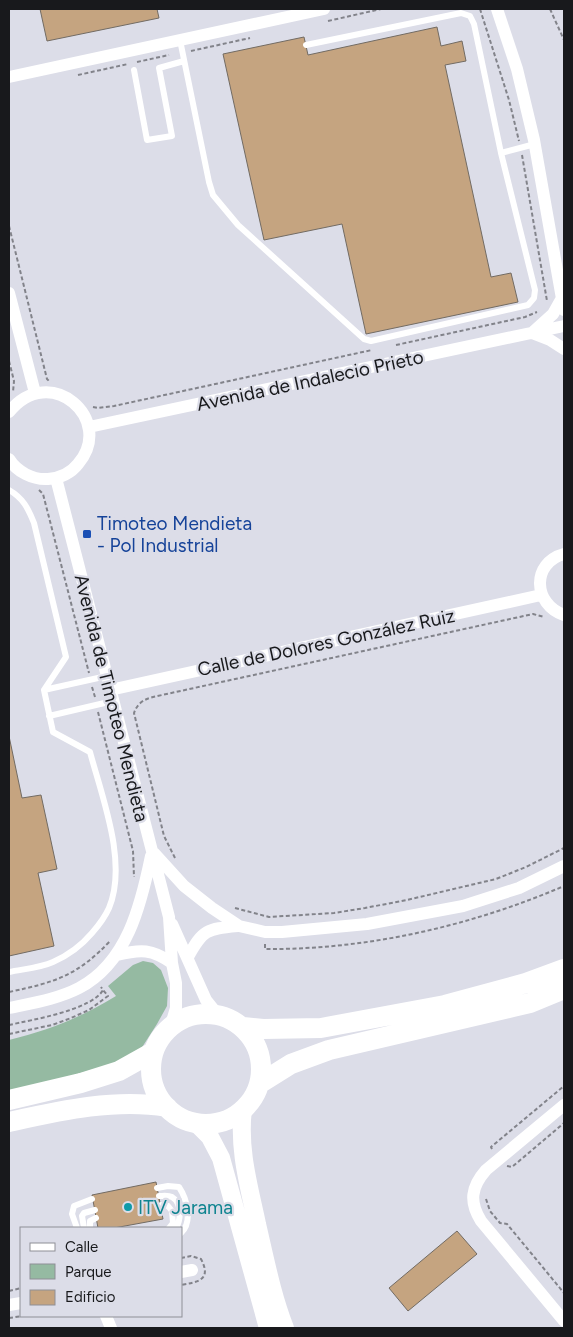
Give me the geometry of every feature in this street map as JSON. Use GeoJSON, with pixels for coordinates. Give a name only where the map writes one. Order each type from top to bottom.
{"type":"FeatureCollection","features":[{"type":"Feature","properties":{"kind":"main road"},"geometry":{"type":"LineString","coordinates":[[242,1027],[271,1029],[321,1028],[445,1005],[526,983],[564,969]]}},
{"type":"Feature","properties":{"kind":"main road"},"geometry":{"type":"LineString","coordinates":[[259,1084],[291,1064],[329,1050],[530,1003],[564,989]]}},
{"type":"Feature","properties":{"kind":"main road"},"geometry":{"type":"LineString","coordinates":[[202,1014],[218,1015],[231,1019],[242,1027],[255,1043],[261,1063],[259,1084],[253,1098],[243,1110],[229,1119],[214,1123],[196,1123],[179,1117],[167,1107],[155,1091],[151,1072],[153,1052],[159,1039],[182,1019],[202,1014]]}},
{"type":"Feature","properties":{"kind":"main road"},"geometry":{"type":"LineString","coordinates":[[9,1100],[81,1083],[119,1071],[153,1052]]}},
{"type":"Feature","properties":{"kind":"main road"},"geometry":{"type":"LineString","coordinates":[[9,1122],[36,1116],[126,1104],[150,1104],[167,1107]]}},
{"type":"Feature","properties":{"kind":"street"},"geometry":{"type":"LineString","coordinates":[[9,77],[324,9]]}},
{"type":"Feature","properties":{"kind":"street"},"geometry":{"type":"LineString","coordinates":[[497,9],[517,69],[535,144],[563,304],[532,333],[550,340],[564,349]]}},
{"type":"Feature","properties":{"kind":"street"},"geometry":{"type":"LineString","coordinates":[[9,293],[35,393]]}},
{"type":"Feature","properties":{"kind":"street","name":"Avenida de Indalecio Prieto"},"geometry":{"type":"LineString","coordinates":[[89,427],[564,326]]}},
{"type":"Feature","properties":{"kind":"street"},"geometry":{"type":"LineString","coordinates":[[9,412],[20,400],[35,393],[47,392],[58,394],[78,406],[85,416],[89,427],[87,449],[82,459],[71,471],[56,478],[36,478],[26,475],[18,470],[9,459]]}},
{"type":"Feature","properties":{"kind":"street","name":"Avenida de Timoteo Mendieta"},"geometry":{"type":"LineString","coordinates":[[56,478],[169,917],[206,1000],[218,1015]]}},
{"type":"Feature","properties":{"kind":"street"},"geometry":{"type":"LineString","coordinates":[[564,554],[553,559],[546,566],[541,575],[540,585],[541,595],[547,605],[564,615]]}},
{"type":"Feature","properties":{"kind":"street","name":"Calle de Dolores González Ruiz"},"geometry":{"type":"LineString","coordinates":[[112,695],[541,595]]}},
{"type":"Feature","properties":{"kind":"street"},"geometry":{"type":"LineString","coordinates":[[152,852],[184,886],[239,926],[251,930],[282,932],[376,922],[464,906],[519,888],[564,866]]}},
{"type":"Feature","properties":{"kind":"street"},"geometry":{"type":"LineString","coordinates":[[9,1008],[58,996],[80,988],[109,964],[117,954],[143,897],[152,852]]}},
{"type":"Feature","properties":{"kind":"street","name":"Avenida de Timoteo Mendieta"},"geometry":{"type":"LineString","coordinates":[[169,917],[172,963],[176,983],[176,1008],[170,1028]]}},
{"type":"Feature","properties":{"kind":"street"},"geometry":{"type":"LineString","coordinates":[[188,957],[198,938],[214,928],[239,926]]}},
{"type":"Feature","properties":{"kind":"street"},"geometry":{"type":"LineString","coordinates":[[117,954],[149,951],[159,954],[172,963]]}},
{"type":"Feature","properties":{"kind":"street"},"geometry":{"type":"LineString","coordinates":[[564,1104],[486,1170],[478,1179],[473,1202],[481,1221],[564,1321]]}},
{"type":"Feature","properties":{"kind":"street"},"geometry":{"type":"LineString","coordinates":[[243,1110],[241,1124],[242,1153],[263,1251],[285,1328]]}},
{"type":"Feature","properties":{"kind":"street"},"geometry":{"type":"LineString","coordinates":[[196,1123],[210,1137],[221,1158],[268,1328]]}},
{"type":"Feature","properties":{"kind":"lane"},"geometry":{"type":"LineString","coordinates":[[180,40],[213,196],[238,225],[364,339],[371,340],[528,305],[534,298],[535,290],[501,153],[474,24],[470,16],[461,13],[306,45]]}},
{"type":"Feature","properties":{"kind":"lane"},"geometry":{"type":"LineString","coordinates":[[134,70],[147,140],[172,136],[159,68],[184,61]]}},
{"type":"Feature","properties":{"kind":"lane"},"geometry":{"type":"LineString","coordinates":[[501,153],[535,144]]}},
{"type":"Feature","properties":{"kind":"lane"},"geometry":{"type":"LineString","coordinates":[[9,490],[26,504],[34,523],[66,657],[44,690],[53,732],[90,752],[116,854],[113,896],[109,908],[100,924],[87,939],[70,954],[51,963],[9,972]]}},
{"type":"Feature","properties":{"kind":"lane"},"geometry":{"type":"LineString","coordinates":[[44,690],[107,676]]}},
{"type":"Feature","properties":{"kind":"lane"},"geometry":{"type":"LineString","coordinates":[[49,716],[112,695]]}},
{"type":"Feature","properties":{"kind":"lane"},"geometry":{"type":"LineString","coordinates":[[157,1188],[179,1187],[184,1195],[187,1222],[185,1230],[182,1232]]}},
{"type":"Feature","properties":{"kind":"lane"},"geometry":{"type":"LineString","coordinates":[[159,1196],[174,1198],[180,1214],[176,1227]]}},
{"type":"Feature","properties":{"kind":"lane"},"geometry":{"type":"LineString","coordinates":[[77,1227],[72,1214],[74,1206],[92,1199]]}},
{"type":"Feature","properties":{"kind":"lane"},"geometry":{"type":"LineString","coordinates":[[161,1205],[168,1206],[172,1211],[173,1223],[170,1227]]}},
{"type":"Feature","properties":{"kind":"lane"},"geometry":{"type":"LineString","coordinates":[[84,1227],[82,1216],[84,1213],[94,1210]]}},
{"type":"Feature","properties":{"kind":"lane"},"geometry":{"type":"LineString","coordinates":[[90,1227],[90,1221],[96,1218]]}},
{"type":"Feature","properties":{"kind":"path"},"geometry":{"type":"LineString","coordinates":[[480,9],[509,100],[521,148],[548,302]]}},
{"type":"Feature","properties":{"kind":"path"},"geometry":{"type":"LineString","coordinates":[[550,9],[564,40]]}},
{"type":"Feature","properties":{"kind":"path"},"geometry":{"type":"LineString","coordinates":[[9,226],[47,379],[52,383]]}},
{"type":"Feature","properties":{"kind":"path"},"geometry":{"type":"LineString","coordinates":[[391,346],[525,317],[538,312]]}},
{"type":"Feature","properties":{"kind":"path"},"geometry":{"type":"LineString","coordinates":[[91,406],[98,408],[114,406],[372,350]]}},
{"type":"Feature","properties":{"kind":"path"},"geometry":{"type":"LineString","coordinates":[[9,361],[14,381],[12,395]]}},
{"type":"Feature","properties":{"kind":"path"},"geometry":{"type":"LineString","coordinates":[[175,858],[164,836],[134,713],[141,701],[533,614],[543,616],[549,620]]}},
{"type":"Feature","properties":{"kind":"path"},"geometry":{"type":"LineString","coordinates":[[232,907],[248,913],[269,917],[334,913],[365,908],[496,879],[526,867],[564,848]]}},
{"type":"Feature","properties":{"kind":"path"},"geometry":{"type":"LineString","coordinates":[[9,992],[33,987],[73,973],[97,954]]}},
{"type":"Feature","properties":{"kind":"path"},"geometry":{"type":"LineString","coordinates":[[9,1034],[52,1025],[89,1010],[108,996],[104,990]]}},
{"type":"Feature","properties":{"kind":"path"},"geometry":{"type":"LineString","coordinates":[[492,1151],[491,1147],[564,1086]]}},
{"type":"Feature","properties":{"kind":"path"},"geometry":{"type":"LineString","coordinates":[[506,1166],[512,1167],[564,1123]]}},
{"type":"Feature","properties":{"kind":"path"},"geometry":{"type":"LineString","coordinates":[[485,1196],[490,1210],[500,1223],[507,1224],[564,1293]]}},
{"type":"Feature","properties":{"kind":"green space"},"geometry":{"type":"Polygon","coordinates":[[[143,961],[153,963],[161,970],[168,988],[167,1006],[139,1052],[122,1061],[9,1092],[9,1040],[64,1022],[90,1011],[116,996],[108,986],[133,965],[143,961]]]}},
{"type":"Feature","properties":{"kind":"building"},"geometry":{"type":"Polygon","coordinates":[[[40,9],[157,9],[159,18],[47,41],[40,9]]]}},
{"type":"Feature","properties":{"kind":"building"},"geometry":{"type":"Polygon","coordinates":[[[437,27],[441,46],[462,41],[466,61],[445,65],[491,277],[511,273],[518,302],[366,334],[342,224],[264,240],[223,54],[304,37],[308,55],[437,27]]]}},
{"type":"Feature","properties":{"kind":"building"},"geometry":{"type":"Polygon","coordinates":[[[9,736],[22,798],[41,795],[57,869],[38,873],[54,946],[9,956],[9,736]]]}},
{"type":"Feature","properties":{"kind":"building","name":"ITV Jarama"},"geometry":{"type":"Polygon","coordinates":[[[156,1182],[163,1219],[119,1227],[98,1227],[92,1195],[156,1182]]]}},
{"type":"Feature","properties":{"kind":"building"},"geometry":{"type":"Polygon","coordinates":[[[457,1231],[477,1254],[408,1311],[389,1288],[457,1231]]]}},
{"type":"Feature","properties":{"kind":"place","name":"Timoteo Mendieta - Pol Industrial"},"geometry":{"type":"Point","coordinates":[87,534]}},
{"type":"Feature","properties":{"kind":"place","name":"ITV Jarama"},"geometry":{"type":"Point","coordinates":[128,1207]}}]}
